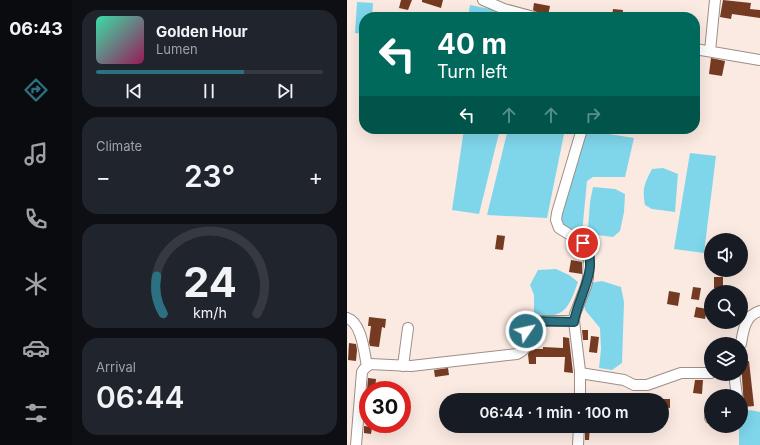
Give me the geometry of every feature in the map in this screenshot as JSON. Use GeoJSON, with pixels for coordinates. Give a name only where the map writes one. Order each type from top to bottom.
{"type":"FeatureCollection","features":[{"type":"Feature","properties":{"kind":"street"},"geometry":{"type":"LineString","coordinates":[[483,0],[515,12]]}},
{"type":"Feature","properties":{"kind":"street"},"geometry":{"type":"LineString","coordinates":[[710,51],[715,0]]}},
{"type":"Feature","properties":{"kind":"street"},"geometry":{"type":"LineString","coordinates":[[700,50],[760,60]]}},
{"type":"Feature","properties":{"kind":"street"},"geometry":{"type":"LineString","coordinates":[[580,393],[580,373],[574,322],[575,314],[588,278],[589,255],[587,248],[583,243],[559,228],[556,220],[557,212],[581,134]]}},
{"type":"Feature","properties":{"kind":"street"},"geometry":{"type":"LineString","coordinates":[[742,337],[747,320],[753,314],[760,311]]}},
{"type":"Feature","properties":{"kind":"street"},"geometry":{"type":"LineString","coordinates":[[347,318],[355,323],[359,330],[367,366]]}},
{"type":"Feature","properties":{"kind":"street"},"geometry":{"type":"LineString","coordinates":[[356,445],[362,372],[367,366],[373,363],[411,366],[517,354],[526,348],[527,326],[531,323],[536,321],[574,322]]}},
{"type":"Feature","properties":{"kind":"street"},"geometry":{"type":"LineString","coordinates":[[403,366],[408,328]]}},
{"type":"Feature","properties":{"kind":"street"},"geometry":{"type":"LineString","coordinates":[[580,373],[624,380],[639,386],[647,385],[681,373],[704,373]]}},
{"type":"Feature","properties":{"kind":"street"},"geometry":{"type":"LineString","coordinates":[[578,445],[579,433]]}},
{"type":"Feature","properties":{"kind":"water"},"geometry":{"type":"Polygon","coordinates":[[[357,2],[373,3],[372,12],[359,12],[359,33],[355,33],[357,2]]]}},
{"type":"Feature","properties":{"kind":"water"},"geometry":{"type":"Polygon","coordinates":[[[470,5],[495,10],[495,12],[469,12],[470,5]]]}},
{"type":"Feature","properties":{"kind":"water"},"geometry":{"type":"Polygon","coordinates":[[[463,134],[499,134],[479,214],[452,210],[463,134]]]}},
{"type":"Feature","properties":{"kind":"water"},"geometry":{"type":"Polygon","coordinates":[[[507,134],[564,134],[547,218],[487,215],[507,134]]]}},
{"type":"Feature","properties":{"kind":"water"},"geometry":{"type":"Polygon","coordinates":[[[583,134],[609,134],[634,138],[625,177],[593,177],[587,181],[582,233],[575,234],[560,224],[564,202],[583,134]]]}},
{"type":"Feature","properties":{"kind":"water"},"geometry":{"type":"Polygon","coordinates":[[[690,153],[716,156],[706,233],[704,233],[704,253],[674,249],[690,153]]]}},
{"type":"Feature","properties":{"kind":"water"},"geometry":{"type":"Polygon","coordinates":[[[663,168],[678,174],[675,212],[652,209],[645,205],[645,183],[649,174],[652,169],[663,168]]]}},
{"type":"Feature","properties":{"kind":"water"},"geometry":{"type":"Polygon","coordinates":[[[593,187],[615,189],[625,194],[624,212],[620,231],[613,237],[597,235],[588,229],[590,202],[593,187]]]}},
{"type":"Feature","properties":{"kind":"water"},"geometry":{"type":"Polygon","coordinates":[[[556,269],[569,275],[578,282],[570,302],[567,307],[554,315],[534,314],[534,295],[530,285],[538,270],[556,269]]]}},
{"type":"Feature","properties":{"kind":"water"},"geometry":{"type":"Polygon","coordinates":[[[602,281],[621,287],[624,302],[622,363],[612,370],[599,368],[601,349],[600,328],[585,310],[583,298],[590,283],[602,281]]]}},
{"type":"Feature","properties":{"kind":"water"},"geometry":{"type":"Polygon","coordinates":[[[748,411],[760,412],[760,445],[739,445],[739,433],[748,433],[748,411]]]}},
{"type":"Feature","properties":{"kind":"building"},"geometry":{"type":"Polygon","coordinates":[[[401,0],[412,0],[408,10],[399,8],[401,0]]]}},
{"type":"Feature","properties":{"kind":"building"},"geometry":{"type":"Polygon","coordinates":[[[422,0],[443,0],[441,8],[422,2],[422,0]]]}},
{"type":"Feature","properties":{"kind":"building"},"geometry":{"type":"Polygon","coordinates":[[[723,0],[751,3],[750,9],[760,10],[760,18],[732,14],[731,19],[720,17],[723,0]]]}},
{"type":"Feature","properties":{"kind":"building"},"geometry":{"type":"Polygon","coordinates":[[[534,3],[550,6],[549,12],[536,12],[533,10],[534,3]]]}},
{"type":"Feature","properties":{"kind":"building"},"geometry":{"type":"Polygon","coordinates":[[[613,9],[623,10],[623,12],[613,12],[613,9]]]}},
{"type":"Feature","properties":{"kind":"building"},"geometry":{"type":"Polygon","coordinates":[[[711,58],[725,61],[722,76],[709,74],[711,58]]]}},
{"type":"Feature","properties":{"kind":"building"},"geometry":{"type":"Polygon","coordinates":[[[497,235],[505,236],[503,250],[495,249],[497,235]]]}},
{"type":"Feature","properties":{"kind":"building"},"geometry":{"type":"Polygon","coordinates":[[[571,260],[582,262],[582,274],[569,272],[571,260]]]}},
{"type":"Feature","properties":{"kind":"building"},"geometry":{"type":"Polygon","coordinates":[[[714,277],[723,277],[723,285],[714,285],[714,277]]]}},
{"type":"Feature","properties":{"kind":"building"},"geometry":{"type":"Polygon","coordinates":[[[693,287],[701,288],[699,300],[691,299],[693,287]]]}},
{"type":"Feature","properties":{"kind":"building"},"geometry":{"type":"Polygon","coordinates":[[[669,291],[680,293],[678,306],[667,304],[669,291]]]}},
{"type":"Feature","properties":{"kind":"building"},"geometry":{"type":"Polygon","coordinates":[[[696,307],[704,308],[704,319],[694,317],[696,307]]]}},
{"type":"Feature","properties":{"kind":"building"},"geometry":{"type":"Polygon","coordinates":[[[369,317],[386,319],[385,328],[382,327],[379,347],[370,346],[371,326],[368,326],[369,317]]]}},
{"type":"Feature","properties":{"kind":"building"},"geometry":{"type":"Polygon","coordinates":[[[582,330],[588,330],[588,340],[583,340],[582,330]]]}},
{"type":"Feature","properties":{"kind":"building"},"geometry":{"type":"Polygon","coordinates":[[[591,336],[599,337],[597,353],[589,352],[591,336]]]}},
{"type":"Feature","properties":{"kind":"building"},"geometry":{"type":"Polygon","coordinates":[[[563,337],[569,338],[573,373],[564,372],[565,357],[536,357],[536,364],[529,364],[528,354],[531,349],[543,349],[543,347],[563,348],[563,337]]]}},
{"type":"Feature","properties":{"kind":"building"},"geometry":{"type":"Polygon","coordinates":[[[349,343],[356,344],[356,361],[348,360],[349,343]]]}},
{"type":"Feature","properties":{"kind":"building"},"geometry":{"type":"Polygon","coordinates":[[[748,361],[754,406],[748,407],[748,389],[743,389],[742,381],[748,381],[748,361]]]}},
{"type":"Feature","properties":{"kind":"building"},"geometry":{"type":"Polygon","coordinates":[[[448,368],[449,375],[435,377],[434,370],[448,368]]]}},
{"type":"Feature","properties":{"kind":"building"},"geometry":{"type":"Polygon","coordinates":[[[368,378],[376,379],[376,381],[368,381],[368,378]]]}},
{"type":"Feature","properties":{"kind":"building"},"geometry":{"type":"Polygon","coordinates":[[[695,380],[703,380],[702,394],[693,393],[695,380]]]}},
{"type":"Feature","properties":{"kind":"building"},"geometry":{"type":"Polygon","coordinates":[[[585,433],[590,433],[589,440],[585,440],[585,433]]]}},
{"type":"Feature","properties":{"kind":"route"},"geometry":{"type":"LineString","coordinates":[[526,331],[527,326],[536,321],[574,322],[577,306],[586,286],[589,271],[589,255],[587,248],[583,243]]}}]}
